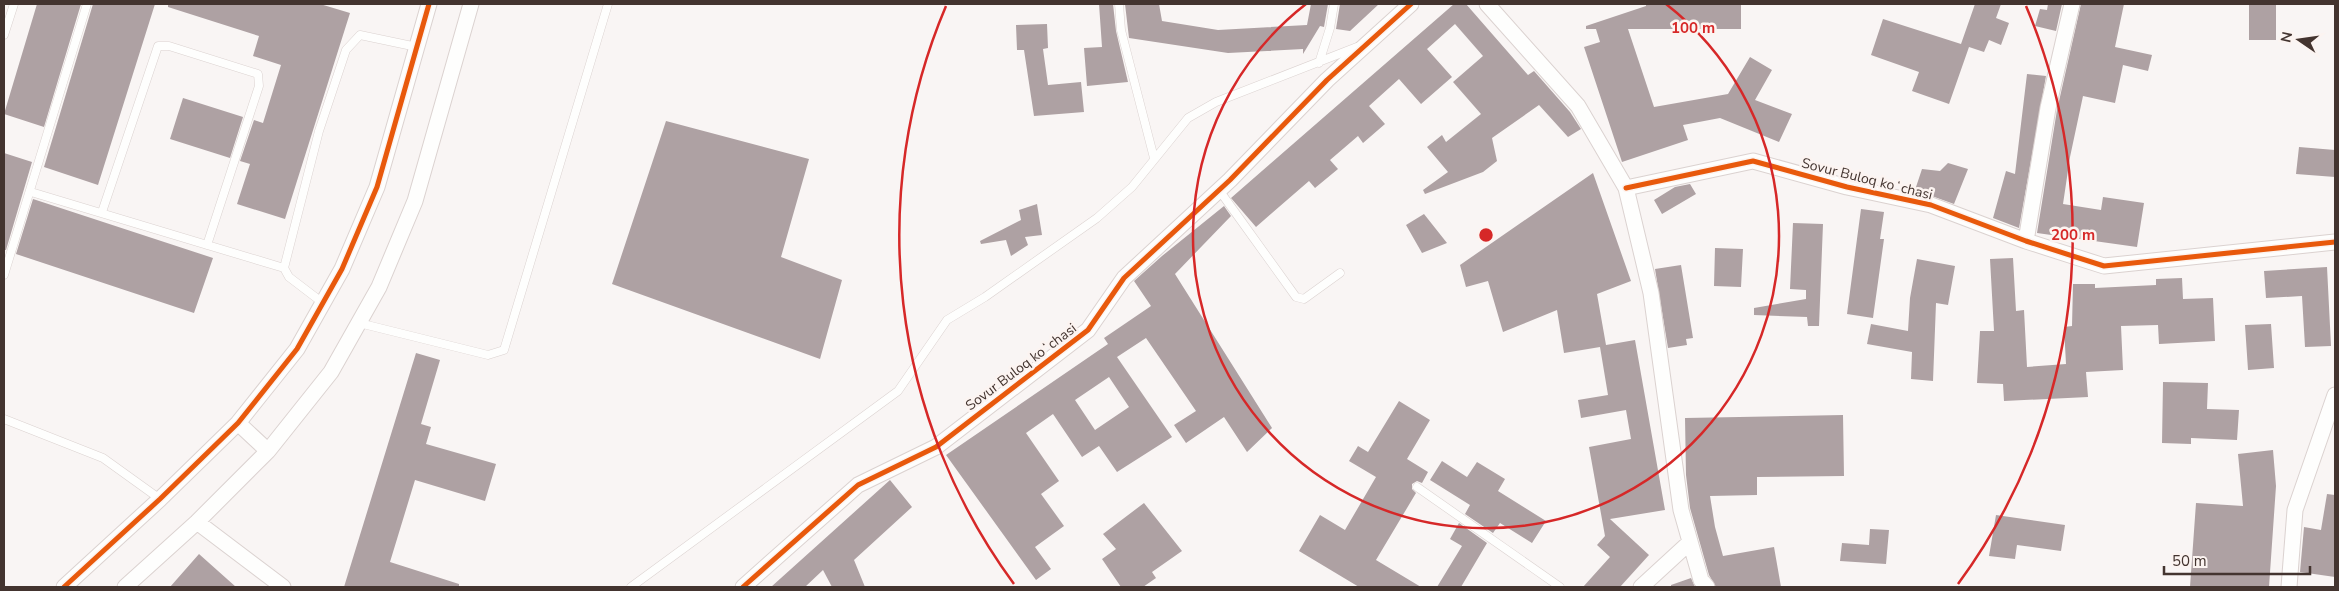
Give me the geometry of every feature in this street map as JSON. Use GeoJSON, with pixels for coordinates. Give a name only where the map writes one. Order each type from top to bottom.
{"type":"FeatureCollection","features":[{"type":"Feature","properties":{"kind":"street"},"geometry":{"type":"LineString","coordinates":[[64,587],[160,500],[238,423],[297,349],[342,269],[377,187],[429,4]]}},
{"type":"Feature","properties":{"kind":"street"},"geometry":{"type":"LineString","coordinates":[[125,587],[197,522],[268,451],[331,372],[379,287],[416,201],[471,4]]}},
{"type":"Feature","properties":{"kind":"street","name":"Sovur Buloq koʻchasi"},"geometry":{"type":"LineString","coordinates":[[743,587],[858,485],[936,446],[1088,330],[1124,278],[1219,190],[1327,80],[1411,4]]}},
{"type":"Feature","properties":{"kind":"street"},"geometry":{"type":"LineString","coordinates":[[1487,4],[1578,106],[1626,188],[1651,293],[1681,510],[1701,580],[1707,587]]}},
{"type":"Feature","properties":{"kind":"street"},"geometry":{"type":"LineString","coordinates":[[2026,241],[2048,108],[2072,4]]}},
{"type":"Feature","properties":{"kind":"street","name":"Sovur Buloq koʻchasi"},"geometry":{"type":"LineString","coordinates":[[1626,188],[1753,161],[1846,187],[1931,206],[2026,241],[2104,266],[2335,242]]}},
{"type":"Feature","properties":{"kind":"street"},"geometry":{"type":"LineString","coordinates":[[2289,587],[2295,510],[2335,395]]}},
{"type":"Feature","properties":{"kind":"street"},"geometry":{"type":"LineString","coordinates":[[238,423],[268,451]]}},
{"type":"Feature","properties":{"kind":"street"},"geometry":{"type":"LineString","coordinates":[[197,522],[283,587]]}},
{"type":"Feature","properties":{"kind":"street"},"geometry":{"type":"LineString","coordinates":[[1640,587],[1690,542]]}},
{"type":"Feature","properties":{"kind":"lane"},"geometry":{"type":"LineString","coordinates":[[4,35],[14,4]]}},
{"type":"Feature","properties":{"kind":"lane"},"geometry":{"type":"LineString","coordinates":[[4,275],[31,192],[87,4]]}},
{"type":"Feature","properties":{"kind":"lane"},"geometry":{"type":"LineString","coordinates":[[359,323],[488,355],[504,350],[608,4]]}},
{"type":"Feature","properties":{"kind":"lane"},"geometry":{"type":"LineString","coordinates":[[1119,4],[1121,30],[1154,158]]}},
{"type":"Feature","properties":{"kind":"lane"},"geometry":{"type":"LineString","coordinates":[[1319,63],[1330,28],[1334,4]]}},
{"type":"Feature","properties":{"kind":"lane"},"geometry":{"type":"LineString","coordinates":[[323,303],[289,278],[284,268],[319,131],[346,50],[360,35],[417,47]]}},
{"type":"Feature","properties":{"kind":"lane"},"geometry":{"type":"LineString","coordinates":[[631,587],[898,391],[947,320],[985,297],[1097,218],[1132,187],[1188,118],[1209,106],[1366,43]]}},
{"type":"Feature","properties":{"kind":"lane"},"geometry":{"type":"LineString","coordinates":[[102,212],[158,46],[169,46],[258,74],[259,86],[207,245]]}},
{"type":"Feature","properties":{"kind":"lane"},"geometry":{"type":"LineString","coordinates":[[1219,190],[1296,297],[1304,299],[1340,273]]}},
{"type":"Feature","properties":{"kind":"lane"},"geometry":{"type":"LineString","coordinates":[[31,192],[284,268]]}},
{"type":"Feature","properties":{"kind":"lane"},"geometry":{"type":"LineString","coordinates":[[4,419],[103,458],[160,500]]}},
{"type":"Feature","properties":{"kind":"lane"},"geometry":{"type":"LineString","coordinates":[[1417,487],[1560,587]]}},
{"type":"Feature","properties":{"kind":"building"},"geometry":{"type":"Polygon","coordinates":[[[37,4],[81,4],[44,127],[4,114],[37,4]]]}},
{"type":"Feature","properties":{"kind":"building"},"geometry":{"type":"Polygon","coordinates":[[[93,4],[155,4],[98,185],[44,167],[93,4]]]}},
{"type":"Feature","properties":{"kind":"building"},"geometry":{"type":"Polygon","coordinates":[[[168,4],[320,4],[350,13],[285,219],[237,204],[250,164],[240,161],[254,120],[263,123],[281,65],[253,56],[259,36],[168,7],[168,4]]]}},
{"type":"Feature","properties":{"kind":"building"},"geometry":{"type":"Polygon","coordinates":[[[1099,4],[1113,4],[1116,31],[1128,82],[1087,86],[1084,48],[1102,47],[1099,4]]]}},
{"type":"Feature","properties":{"kind":"building"},"geometry":{"type":"Polygon","coordinates":[[[1125,4],[1159,4],[1162,21],[1218,30],[1307,25],[1311,4],[1328,4],[1324,27],[1320,26],[1303,54],[1303,49],[1228,53],[1129,38],[1125,4]]]}},
{"type":"Feature","properties":{"kind":"building"},"geometry":{"type":"Polygon","coordinates":[[[1340,4],[1379,4],[1350,31],[1336,29],[1340,4]]]}},
{"type":"Feature","properties":{"kind":"building"},"geometry":{"type":"Polygon","coordinates":[[[1454,4],[1466,4],[1528,75],[1534,71],[1570,112],[1581,129],[1568,137],[1539,105],[1492,138],[1497,161],[1483,172],[1425,194],[1423,190],[1448,172],[1427,147],[1442,135],[1446,142],[1481,114],[1453,82],[1483,56],[1455,24],[1427,49],[1452,77],[1421,104],[1399,79],[1369,106],[1385,124],[1363,143],[1358,136],[1330,160],[1338,169],[1315,188],[1309,181],[1256,227],[1231,198],[1454,4]]]}},
{"type":"Feature","properties":{"kind":"building"},"geometry":{"type":"Polygon","coordinates":[[[1646,4],[1741,4],[1741,29],[1628,29],[1654,107],[1728,94],[1750,57],[1772,70],[1755,100],[1792,114],[1779,142],[1720,118],[1683,125],[1688,140],[1622,162],[1584,47],[1600,42],[1596,29],[1586,29],[1586,26],[1646,6],[1646,4]]]}},
{"type":"Feature","properties":{"kind":"building"},"geometry":{"type":"Polygon","coordinates":[[[1975,4],[2001,4],[1996,18],[2009,23],[2001,45],[1989,40],[1984,52],[1969,47],[1949,104],[1912,91],[1919,72],[1871,55],[1883,19],[1961,44],[1975,4]]]}},
{"type":"Feature","properties":{"kind":"building"},"geometry":{"type":"Polygon","coordinates":[[[2048,4],[2062,4],[2056,31],[2035,26],[2040,9],[2047,10],[2048,4]]]}},
{"type":"Feature","properties":{"kind":"building"},"geometry":{"type":"Polygon","coordinates":[[[2081,4],[2124,4],[2115,47],[2152,55],[2148,71],[2123,65],[2115,103],[2083,96],[2070,157],[2063,204],[2101,210],[2103,197],[2144,203],[2137,247],[2037,233],[2057,110],[2081,4]]]}},
{"type":"Feature","properties":{"kind":"building"},"geometry":{"type":"Polygon","coordinates":[[[2249,4],[2276,4],[2276,40],[2249,40],[2249,4]]]}},
{"type":"Feature","properties":{"kind":"building"},"geometry":{"type":"Polygon","coordinates":[[[1047,24],[1048,48],[1043,49],[1048,85],[1081,82],[1084,112],[1034,116],[1024,50],[1017,50],[1016,25],[1047,24]]]}},
{"type":"Feature","properties":{"kind":"building"},"geometry":{"type":"Polygon","coordinates":[[[2027,74],[2046,76],[2019,228],[1993,218],[2006,171],[2015,174],[2027,74]]]}},
{"type":"Feature","properties":{"kind":"building"},"geometry":{"type":"Polygon","coordinates":[[[183,98],[243,117],[230,158],[170,139],[183,98]]]}},
{"type":"Feature","properties":{"kind":"building"},"geometry":{"type":"Polygon","coordinates":[[[666,121],[809,159],[781,257],[842,280],[820,359],[612,284],[666,121]]]}},
{"type":"Feature","properties":{"kind":"building"},"geometry":{"type":"Polygon","coordinates":[[[2299,147],[2335,150],[2335,177],[2296,174],[2299,147]]]}},
{"type":"Feature","properties":{"kind":"building"},"geometry":{"type":"Polygon","coordinates":[[[4,153],[32,162],[6,250],[4,250],[4,153]]]}},
{"type":"Feature","properties":{"kind":"building"},"geometry":{"type":"Polygon","coordinates":[[[1948,163],[1968,169],[1954,204],[1915,190],[1922,169],[1940,171],[1948,163]]]}},
{"type":"Feature","properties":{"kind":"building"},"geometry":{"type":"Polygon","coordinates":[[[1593,173],[1631,281],[1597,294],[1606,345],[1635,340],[1665,510],[1610,519],[1649,555],[1620,587],[1583,587],[1610,557],[1597,545],[1605,536],[1589,447],[1631,439],[1626,410],[1581,418],[1578,400],[1608,395],[1600,347],[1564,353],[1557,310],[1503,332],[1488,281],[1466,287],[1460,265],[1593,173]]]}},
{"type":"Feature","properties":{"kind":"building"},"geometry":{"type":"Polygon","coordinates":[[[1690,184],[1696,194],[1662,214],[1654,200],[1675,187],[1690,184]]]}},
{"type":"Feature","properties":{"kind":"building"},"geometry":{"type":"Polygon","coordinates":[[[33,199],[213,258],[194,313],[16,254],[33,199]]]}},
{"type":"Feature","properties":{"kind":"building"},"geometry":{"type":"Polygon","coordinates":[[[1037,204],[1042,235],[1025,237],[1028,245],[1011,256],[1006,240],[981,244],[980,241],[1021,220],[1019,210],[1037,204]]]}},
{"type":"Feature","properties":{"kind":"building"},"geometry":{"type":"Polygon","coordinates":[[[1224,206],[1231,216],[1175,274],[1272,428],[1247,452],[1224,417],[1186,443],[1174,425],[1196,411],[1146,338],[1117,357],[1172,437],[1117,472],[1099,446],[1082,457],[1053,414],[1026,433],[1059,481],[1041,494],[1064,526],[1035,547],[1051,569],[1036,580],[946,455],[1108,344],[1104,338],[1151,306],[1134,281],[1224,206]],[[1109,377],[1075,400],[1095,430],[1129,407],[1109,377]]]}},
{"type":"Feature","properties":{"kind":"building"},"geometry":{"type":"Polygon","coordinates":[[[1861,209],[1884,212],[1880,239],[1884,239],[1873,318],[1847,314],[1861,209]]]}},
{"type":"Feature","properties":{"kind":"building"},"geometry":{"type":"Polygon","coordinates":[[[1424,214],[1447,243],[1422,253],[1406,225],[1424,214]]]}},
{"type":"Feature","properties":{"kind":"building"},"geometry":{"type":"Polygon","coordinates":[[[1793,223],[1823,224],[1819,326],[1808,326],[1807,317],[1754,315],[1754,308],[1806,299],[1806,290],[1790,289],[1793,223]]]}},
{"type":"Feature","properties":{"kind":"building"},"geometry":{"type":"Polygon","coordinates":[[[1715,248],[1743,249],[1741,287],[1714,286],[1715,248]]]}},
{"type":"Feature","properties":{"kind":"building"},"geometry":{"type":"Polygon","coordinates":[[[2013,258],[2016,311],[2024,310],[2027,367],[2066,364],[2064,327],[2072,326],[2073,284],[2095,284],[2095,288],[2156,285],[2156,279],[2182,278],[2183,299],[2213,298],[2215,341],[2159,344],[2158,325],[2121,326],[2123,370],[2086,372],[2088,397],[2004,401],[2003,384],[1977,383],[1980,331],[1994,331],[1990,259],[2013,258]]]}},
{"type":"Feature","properties":{"kind":"building"},"geometry":{"type":"Polygon","coordinates":[[[1917,259],[1955,266],[1948,305],[1936,303],[1933,381],[1911,379],[1912,352],[1867,344],[1871,324],[1908,331],[1910,298],[1917,259]]]}},
{"type":"Feature","properties":{"kind":"building"},"geometry":{"type":"Polygon","coordinates":[[[1681,265],[1693,338],[1686,339],[1687,345],[1668,348],[1655,269],[1681,265]]]}},
{"type":"Feature","properties":{"kind":"building"},"geometry":{"type":"Polygon","coordinates":[[[2327,267],[2331,346],[2305,347],[2302,296],[2266,298],[2264,271],[2327,267]]]}},
{"type":"Feature","properties":{"kind":"building"},"geometry":{"type":"Polygon","coordinates":[[[2271,324],[2274,368],[2248,370],[2245,325],[2271,324]]]}},
{"type":"Feature","properties":{"kind":"building"},"geometry":{"type":"Polygon","coordinates":[[[416,353],[440,360],[421,424],[431,427],[426,444],[496,464],[485,501],[415,480],[390,562],[459,584],[459,587],[344,587],[416,353]]]}},
{"type":"Feature","properties":{"kind":"building"},"geometry":{"type":"Polygon","coordinates":[[[2163,382],[2208,383],[2207,409],[2239,410],[2237,440],[2191,438],[2191,444],[2162,443],[2163,382]]]}},
{"type":"Feature","properties":{"kind":"building"},"geometry":{"type":"Polygon","coordinates":[[[1399,401],[1430,420],[1407,459],[1428,472],[1422,483],[1417,481],[1412,484],[1412,489],[1416,493],[1376,560],[1421,587],[1359,587],[1299,551],[1320,515],[1345,530],[1376,477],[1349,461],[1358,446],[1368,452],[1399,401]]]}},
{"type":"Feature","properties":{"kind":"building"},"geometry":{"type":"Polygon","coordinates":[[[1843,415],[1844,476],[1757,477],[1757,495],[1710,496],[1715,527],[1723,556],[1774,547],[1781,587],[1716,587],[1709,575],[1690,508],[1686,475],[1685,418],[1843,415]]]}},
{"type":"Feature","properties":{"kind":"building"},"geometry":{"type":"Polygon","coordinates":[[[2273,450],[2276,486],[2269,587],[2190,587],[2196,503],[2243,506],[2238,454],[2273,450]]]}},
{"type":"Feature","properties":{"kind":"building"},"geometry":{"type":"Polygon","coordinates":[[[1442,461],[1467,477],[1477,462],[1505,479],[1498,491],[1546,521],[1532,543],[1500,523],[1493,533],[1465,514],[1470,505],[1430,480],[1442,461]]]}},
{"type":"Feature","properties":{"kind":"building"},"geometry":{"type":"Polygon","coordinates":[[[890,480],[912,507],[854,560],[865,587],[832,587],[823,570],[805,587],[771,587],[890,480]]]}},
{"type":"Feature","properties":{"kind":"building"},"geometry":{"type":"Polygon","coordinates":[[[2327,494],[2335,495],[2335,577],[2300,572],[2304,527],[2321,530],[2327,494]]]}},
{"type":"Feature","properties":{"kind":"building"},"geometry":{"type":"Polygon","coordinates":[[[1144,503],[1182,551],[1152,572],[1156,578],[1143,587],[1121,587],[1102,559],[1116,549],[1103,534],[1144,503]]]}},
{"type":"Feature","properties":{"kind":"building"},"geometry":{"type":"Polygon","coordinates":[[[1996,515],[2065,525],[2061,551],[2017,545],[2015,559],[1989,556],[1996,515]]]}},
{"type":"Feature","properties":{"kind":"building"},"geometry":{"type":"Polygon","coordinates":[[[1459,523],[1487,543],[1461,587],[1437,587],[1462,546],[1450,539],[1459,523]]]}},
{"type":"Feature","properties":{"kind":"building"},"geometry":{"type":"Polygon","coordinates":[[[1870,529],[1889,530],[1886,564],[1840,561],[1842,543],[1869,545],[1870,529]]]}},
{"type":"Feature","properties":{"kind":"building"},"geometry":{"type":"Polygon","coordinates":[[[199,554],[236,587],[170,587],[199,554]]]}},
{"type":"Feature","properties":{"kind":"building"},"geometry":{"type":"Polygon","coordinates":[[[1691,578],[1695,587],[1671,587],[1671,585],[1691,578]]]}},
{"type":"Feature","properties":{"kind":"cycle path"},"geometry":{"type":"LineString","coordinates":[[64,587],[160,499],[238,423],[297,349],[342,269],[377,187],[429,4]]}},
{"type":"Feature","properties":{"kind":"cycle path"},"geometry":{"type":"LineString","coordinates":[[743,587],[858,485],[936,447],[1088,330],[1124,278],[1230,180],[1327,80],[1411,4]]}},
{"type":"Feature","properties":{"kind":"cycle path"},"geometry":{"type":"LineString","coordinates":[[1626,188],[1753,161],[1847,187],[1931,205],[2026,241],[2104,266],[2335,242]]}}]}
